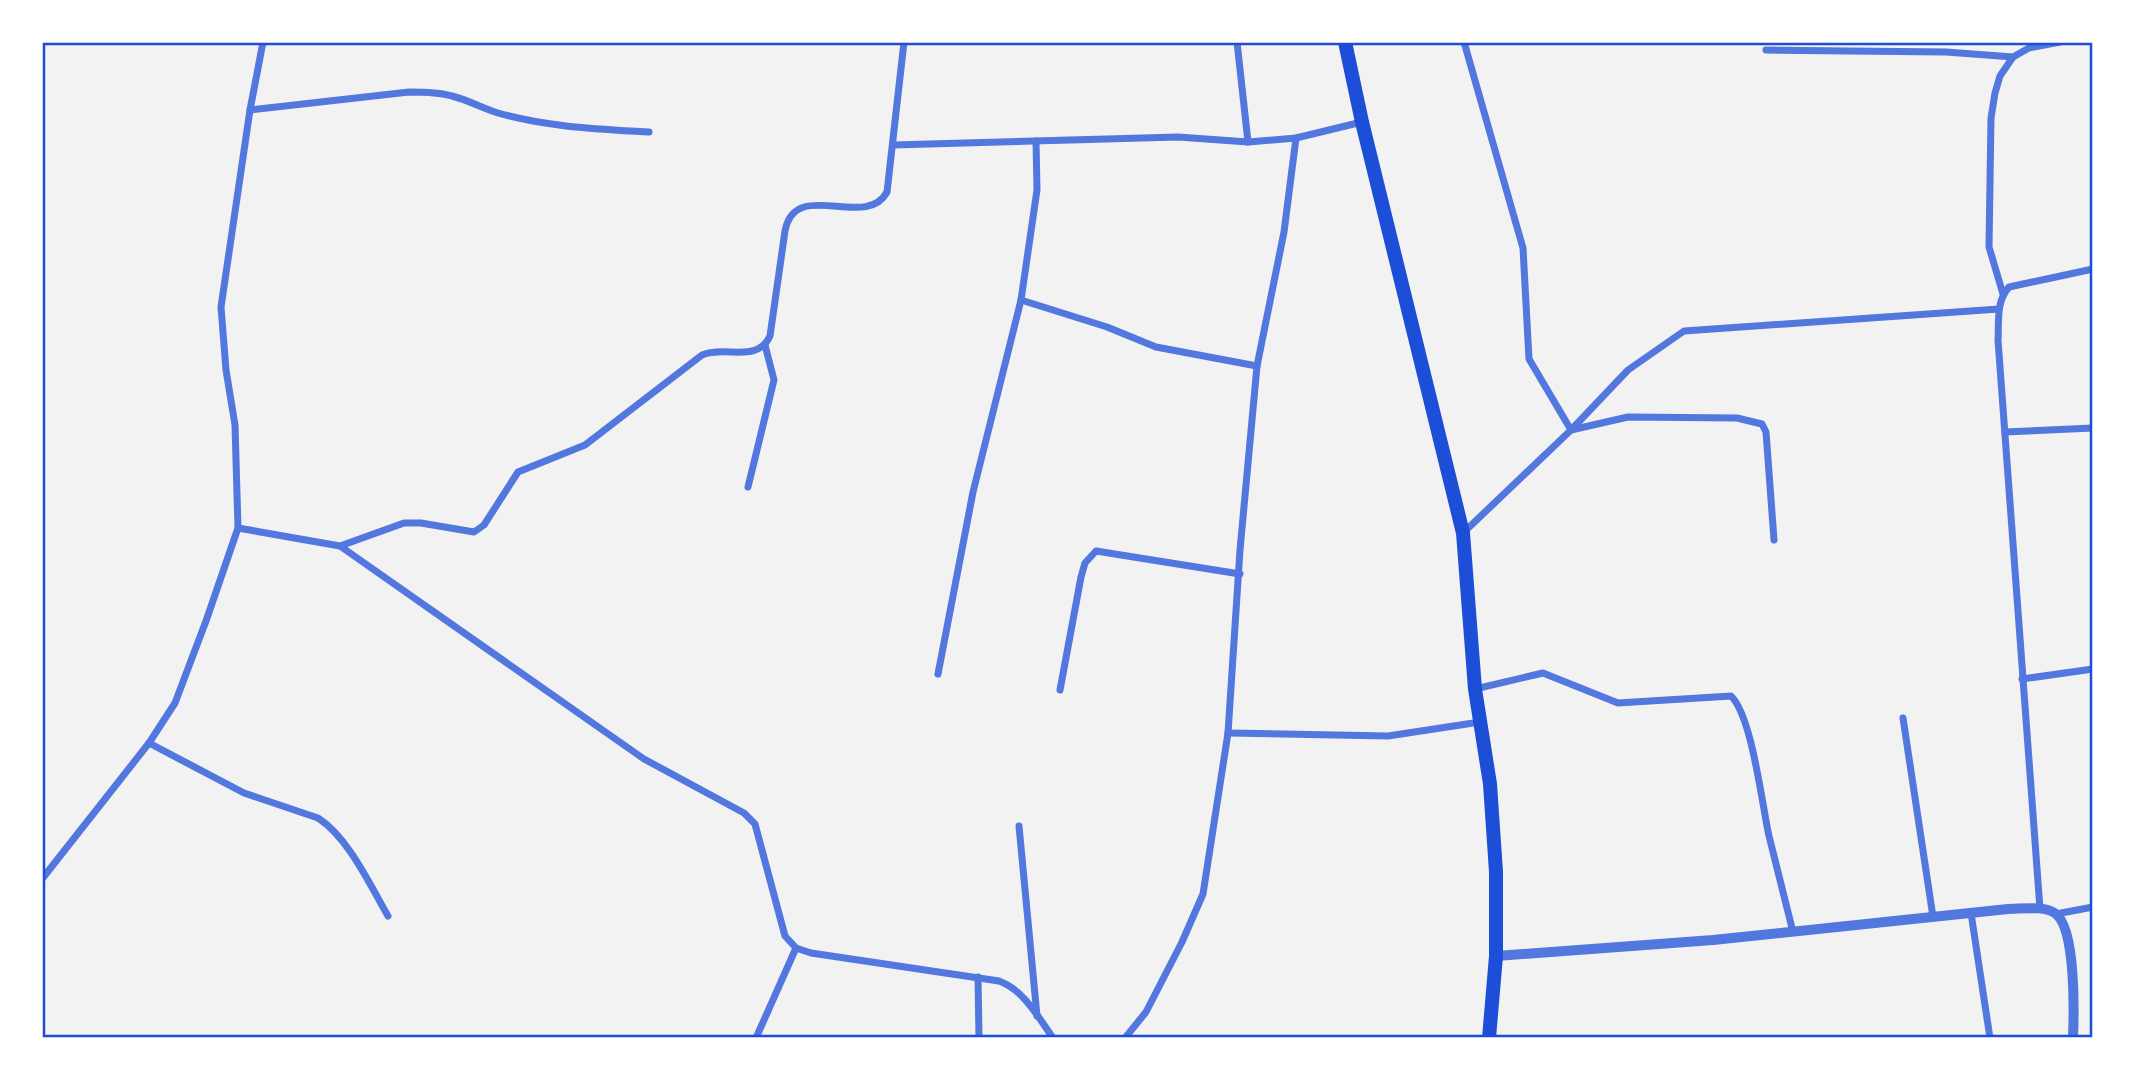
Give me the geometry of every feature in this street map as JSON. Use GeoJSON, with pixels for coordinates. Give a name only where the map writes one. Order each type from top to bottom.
{"type":"FeatureCollection","features":[{"type":"Feature","properties":{"kind":"main road"},"geometry":{"type":"LineString","coordinates":[[1345,42],[1362,122],[1463,533],[1475,690],[1490,784],[1496,872],[1496,956],[1489,1038]]}},
{"type":"Feature","properties":{"kind":"street"},"geometry":{"type":"LineString","coordinates":[[42,879],[149,743],[175,703],[237,528],[235,425],[226,370],[221,307],[250,110],[263,42]]}},
{"type":"Feature","properties":{"kind":"street"},"geometry":{"type":"LineString","coordinates":[[340,546],[404,523],[474,531],[484,526],[518,472],[529,465],[585,445],[702,355],[710,352],[758,351],[765,345],[770,336],[785,232],[790,216],[809,205],[865,208],[882,200],[887,192],[904,42]]}},
{"type":"Feature","properties":{"kind":"street"},"geometry":{"type":"LineString","coordinates":[[1237,42],[1248,142]]}},
{"type":"Feature","properties":{"kind":"street"},"geometry":{"type":"LineString","coordinates":[[1464,42],[1523,248],[1529,359],[1571,430]]}},
{"type":"Feature","properties":{"kind":"street"},"geometry":{"type":"LineString","coordinates":[[2003,294],[1989,247],[1991,118],[2000,75],[2013,57],[2029,48],[2060,42]]}},
{"type":"Feature","properties":{"kind":"street"},"geometry":{"type":"LineString","coordinates":[[1766,50],[1946,51],[2013,57]]}},
{"type":"Feature","properties":{"kind":"street"},"geometry":{"type":"LineString","coordinates":[[250,110],[429,92],[452,95],[498,113],[528,119],[585,129],[649,132]]}},
{"type":"Feature","properties":{"kind":"street"},"geometry":{"type":"LineString","coordinates":[[893,145],[1178,137],[1248,142],[1296,138],[1362,122]]}},
{"type":"Feature","properties":{"kind":"street"},"geometry":{"type":"LineString","coordinates":[[1125,1038],[1146,1012],[1203,894],[1228,733],[1240,550],[1257,366],[1284,232],[1296,138]]}},
{"type":"Feature","properties":{"kind":"street"},"geometry":{"type":"LineString","coordinates":[[938,674],[973,492],[1021,300],[1037,190],[1036,141]]}},
{"type":"Feature","properties":{"kind":"street"},"geometry":{"type":"LineString","coordinates":[[2040,909],[1998,341],[1999,309],[2003,294],[2009,287],[2093,270]]}},
{"type":"Feature","properties":{"kind":"street"},"geometry":{"type":"LineString","coordinates":[[1021,300],[1107,327],[1156,347],[1257,366]]}},
{"type":"Feature","properties":{"kind":"street"},"geometry":{"type":"LineString","coordinates":[[1463,533],[1571,430],[1628,370],[1684,331],[1999,309]]}},
{"type":"Feature","properties":{"kind":"street"},"geometry":{"type":"LineString","coordinates":[[748,486],[775,380],[765,345]]}},
{"type":"Feature","properties":{"kind":"street"},"geometry":{"type":"LineString","coordinates":[[1571,430],[1628,417],[1737,418],[1762,424],[1766,432],[1774,540]]}},
{"type":"Feature","properties":{"kind":"street"},"geometry":{"type":"LineString","coordinates":[[2005,432],[2093,428]]}},
{"type":"Feature","properties":{"kind":"street"},"geometry":{"type":"LineString","coordinates":[[237,528],[340,546],[644,759],[744,813],[755,824],[785,936],[796,948],[1009,984],[1020,993],[1053,1038]]}},
{"type":"Feature","properties":{"kind":"street"},"geometry":{"type":"LineString","coordinates":[[1060,690],[1081,576],[1085,564],[1096,551],[1240,574]]}},
{"type":"Feature","properties":{"kind":"street"},"geometry":{"type":"LineString","coordinates":[[2022,679],[2093,669]]}},
{"type":"Feature","properties":{"kind":"street"},"geometry":{"type":"LineString","coordinates":[[1475,690],[1543,673],[1618,703],[1731,696],[1737,702],[1747,729],[1793,932]]}},
{"type":"Feature","properties":{"kind":"street"},"geometry":{"type":"LineString","coordinates":[[1903,718],[1933,917]]}},
{"type":"Feature","properties":{"kind":"street"},"geometry":{"type":"LineString","coordinates":[[1228,733],[1388,736],[1480,722]]}},
{"type":"Feature","properties":{"kind":"street"},"geometry":{"type":"LineString","coordinates":[[149,743],[244,793],[318,818],[328,824],[341,838],[388,916]]}},
{"type":"Feature","properties":{"kind":"street"},"geometry":{"type":"LineString","coordinates":[[1019,826],[1037,1017]]}},
{"type":"Feature","properties":{"kind":"street"},"geometry":{"type":"LineString","coordinates":[[1496,956],[1713,940],[2008,909],[2040,909],[2056,914],[2093,907]]}},
{"type":"Feature","properties":{"kind":"street"},"geometry":{"type":"LineString","coordinates":[[1971,913],[1990,1038]]}},
{"type":"Feature","properties":{"kind":"street"},"geometry":{"type":"LineString","coordinates":[[2056,914],[2065,927],[2070,945],[2073,1038]]}},
{"type":"Feature","properties":{"kind":"street"},"geometry":{"type":"LineString","coordinates":[[756,1038],[796,948]]}},
{"type":"Feature","properties":{"kind":"street"},"geometry":{"type":"LineString","coordinates":[[978,977],[979,1038]]}}]}
